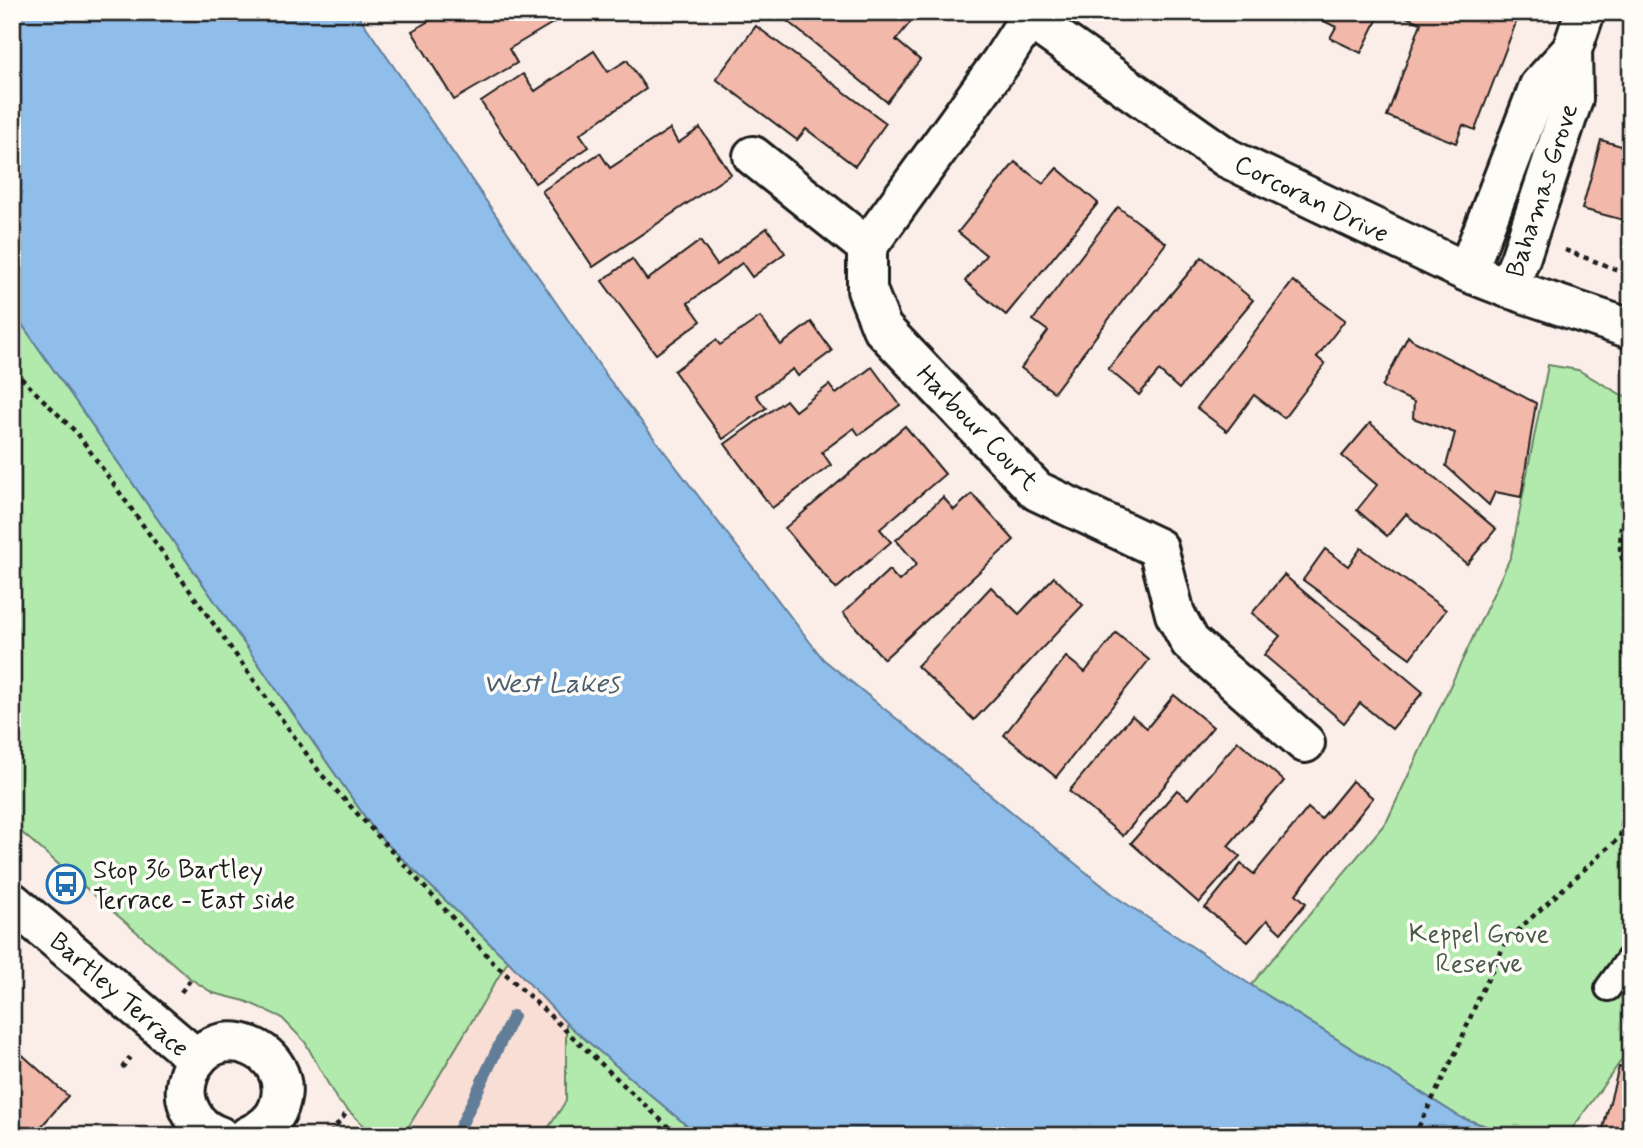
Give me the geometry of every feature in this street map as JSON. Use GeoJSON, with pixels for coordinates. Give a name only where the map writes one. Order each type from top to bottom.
{"type":"FeatureCollection","features":[{"type":"Feature","properties":{"kind":"street","name":"Bahamas Grove"},"geometry":{"type":"LineString","coordinates":[[1508,288],[1573,99],[1572,50],[1585,12]]}},
{"type":"Feature","properties":{"kind":"street"},"geometry":{"type":"LineString","coordinates":[[753,156],[867,247],[993,73],[1026,15]]}},
{"type":"Feature","properties":{"kind":"street","name":"Corcoran Drive"},"geometry":{"type":"LineString","coordinates":[[1026,15],[1227,158],[1467,272],[1631,329]]}},
{"type":"Feature","properties":{"kind":"street","name":"Bahamas Grove"},"geometry":{"type":"LineString","coordinates":[[1467,272],[1539,86],[1572,50]]}},
{"type":"Feature","properties":{"kind":"street","name":"Harbour Court"},"geometry":{"type":"LineString","coordinates":[[867,247],[867,290],[882,328],[1037,491],[1158,548],[1175,614],[1190,642],[1305,743]]}},
{"type":"Feature","properties":{"kind":"street","name":"Bartley Terrace"},"geometry":{"type":"LineString","coordinates":[[12,902],[197,1059]]}},
{"type":"Feature","properties":{"kind":"street"},"geometry":{"type":"LineString","coordinates":[[204,1132],[190,1113],[185,1098],[186,1082],[191,1067],[201,1054],[215,1045],[231,1042],[247,1044],[261,1050],[272,1062],[279,1076],[281,1093],[278,1108],[268,1131]]}},
{"type":"Feature","properties":{"kind":"lane"},"geometry":{"type":"LineString","coordinates":[[1608,988],[1631,956]]}},
{"type":"Feature","properties":{"kind":"path"},"geometry":{"type":"LineString","coordinates":[[12,374],[18,375],[77,433],[321,774],[493,962],[678,1136]]}},
{"type":"Feature","properties":{"kind":"path"},"geometry":{"type":"LineString","coordinates":[[1631,509],[1621,523],[1620,548],[1631,600]]}},
{"type":"Feature","properties":{"kind":"path"},"geometry":{"type":"LineString","coordinates":[[1414,1136],[1507,940],[1620,837],[1631,782]]}},
{"type":"Feature","properties":{"kind":"path"},"geometry":{"type":"LineString","coordinates":[[330,1134],[348,1111]]}},
{"type":"Feature","properties":{"kind":"shaded area"},"geometry":{"type":"Polygon","coordinates":[[[508,961],[566,1023],[566,1101],[543,1136],[403,1136],[508,961]]]}},
{"type":"Feature","properties":{"kind":"green space"},"geometry":{"type":"Polygon","coordinates":[[[12,310],[377,834],[508,961],[403,1136],[375,1136],[337,1100],[305,1042],[281,1017],[245,1001],[213,993],[191,979],[12,824],[12,310]]]}},
{"type":"Feature","properties":{"kind":"green space","name":"Keppel Grove Reserve"},"geometry":{"type":"Polygon","coordinates":[[[1548,365],[1578,370],[1622,395],[1631,397],[1631,495],[1620,502],[1631,557],[1631,1047],[1567,1136],[1514,1136],[1460,1117],[1251,985],[1387,821],[1511,556],[1548,365]]]}},
{"type":"Feature","properties":{"kind":"green space"},"geometry":{"type":"Polygon","coordinates":[[[566,1023],[699,1136],[543,1136],[566,1101],[566,1023]]]}},
{"type":"Feature","properties":{"kind":"water","name":"West Lakes"},"geometry":{"type":"Polygon","coordinates":[[[12,12],[356,12],[608,378],[823,659],[1119,899],[1460,1117],[1513,1136],[699,1136],[566,1023],[508,961],[377,834],[12,310],[12,12]]]}},
{"type":"Feature","properties":{"kind":"building"},"geometry":{"type":"Polygon","coordinates":[[[444,12],[571,12],[509,49],[517,63],[454,100],[412,31],[444,12]]]}},
{"type":"Feature","properties":{"kind":"building"},"geometry":{"type":"Polygon","coordinates":[[[776,12],[902,12],[912,20],[896,40],[920,60],[887,102],[776,12]]]}},
{"type":"Feature","properties":{"kind":"building"},"geometry":{"type":"Polygon","coordinates":[[[1306,12],[1381,12],[1361,53],[1330,38],[1336,27],[1306,12]]]}},
{"type":"Feature","properties":{"kind":"building"},"geometry":{"type":"Polygon","coordinates":[[[1394,12],[1520,12],[1475,130],[1463,125],[1456,143],[1387,116],[1421,23],[1394,12]]]}},
{"type":"Feature","properties":{"kind":"building"},"geometry":{"type":"Polygon","coordinates":[[[756,26],[886,123],[855,166],[806,129],[797,140],[716,79],[756,26]]]}},
{"type":"Feature","properties":{"kind":"building"},"geometry":{"type":"Polygon","coordinates":[[[594,51],[608,72],[627,60],[646,89],[580,134],[589,147],[535,183],[481,102],[523,74],[535,91],[594,51]]]}},
{"type":"Feature","properties":{"kind":"building"},"geometry":{"type":"Polygon","coordinates":[[[700,128],[731,174],[593,267],[542,191],[600,153],[610,168],[670,129],[678,143],[700,128]]]}},
{"type":"Feature","properties":{"kind":"building"},"geometry":{"type":"Polygon","coordinates":[[[1601,140],[1631,149],[1631,222],[1582,209],[1601,140]]]}},
{"type":"Feature","properties":{"kind":"building"},"geometry":{"type":"Polygon","coordinates":[[[1015,162],[1043,184],[1057,168],[1098,203],[1006,315],[965,281],[986,255],[958,232],[1015,162]]]}},
{"type":"Feature","properties":{"kind":"building"},"geometry":{"type":"Polygon","coordinates":[[[1118,207],[1166,243],[1054,392],[1021,368],[1048,331],[1033,320],[1118,207]]]}},
{"type":"Feature","properties":{"kind":"building"},"geometry":{"type":"Polygon","coordinates":[[[767,228],[785,253],[752,277],[742,263],[688,303],[701,321],[656,354],[602,281],[632,259],[647,280],[700,241],[717,265],[767,228]]]}},
{"type":"Feature","properties":{"kind":"building"},"geometry":{"type":"Polygon","coordinates":[[[1202,257],[1253,300],[1179,389],[1159,371],[1139,395],[1108,369],[1202,257]]]}},
{"type":"Feature","properties":{"kind":"building"},"geometry":{"type":"Polygon","coordinates":[[[1293,281],[1345,320],[1317,357],[1325,364],[1284,418],[1254,395],[1227,431],[1197,408],[1293,281]]]}},
{"type":"Feature","properties":{"kind":"building"},"geometry":{"type":"Polygon","coordinates":[[[760,317],[781,345],[811,322],[832,351],[798,376],[793,369],[756,395],[766,408],[723,439],[674,371],[716,340],[720,345],[760,317]]]}},
{"type":"Feature","properties":{"kind":"building"},"geometry":{"type":"Polygon","coordinates":[[[1408,336],[1536,403],[1521,497],[1495,492],[1489,505],[1446,466],[1455,433],[1413,418],[1414,402],[1382,387],[1408,336]]]}},
{"type":"Feature","properties":{"kind":"building"},"geometry":{"type":"Polygon","coordinates":[[[872,367],[900,405],[859,435],[854,428],[822,452],[831,465],[772,508],[725,444],[786,400],[795,411],[829,385],[836,394],[872,367]]]}},
{"type":"Feature","properties":{"kind":"building"},"geometry":{"type":"Polygon","coordinates":[[[1370,423],[1496,529],[1467,564],[1406,514],[1387,536],[1357,510],[1377,485],[1342,456],[1370,423]]]}},
{"type":"Feature","properties":{"kind":"building"},"geometry":{"type":"Polygon","coordinates":[[[905,426],[945,474],[880,529],[891,542],[836,589],[785,528],[905,426]]]}},
{"type":"Feature","properties":{"kind":"building"},"geometry":{"type":"Polygon","coordinates":[[[972,494],[1014,540],[884,659],[843,613],[889,570],[899,581],[917,564],[896,540],[943,497],[954,510],[972,494]]]}},
{"type":"Feature","properties":{"kind":"building"},"geometry":{"type":"Polygon","coordinates":[[[1361,548],[1446,610],[1410,658],[1303,580],[1325,549],[1348,566],[1361,548]]]}},
{"type":"Feature","properties":{"kind":"building"},"geometry":{"type":"Polygon","coordinates":[[[1284,575],[1423,692],[1392,729],[1360,703],[1344,723],[1264,655],[1280,636],[1252,613],[1284,575]]]}},
{"type":"Feature","properties":{"kind":"building"},"geometry":{"type":"Polygon","coordinates":[[[1054,577],[1083,605],[974,720],[917,666],[991,587],[1019,614],[1054,577]]]}},
{"type":"Feature","properties":{"kind":"building"},"geometry":{"type":"Polygon","coordinates":[[[1116,633],[1149,660],[1056,777],[1004,735],[1066,657],[1085,672],[1116,633]]]}},
{"type":"Feature","properties":{"kind":"building"},"geometry":{"type":"Polygon","coordinates":[[[1174,695],[1213,727],[1123,836],[1069,791],[1132,716],[1147,728],[1174,695]]]}},
{"type":"Feature","properties":{"kind":"building"},"geometry":{"type":"Polygon","coordinates":[[[1238,741],[1284,781],[1228,846],[1240,856],[1199,903],[1131,843],[1177,790],[1188,799],[1238,741]]]}},
{"type":"Feature","properties":{"kind":"building"},"geometry":{"type":"Polygon","coordinates":[[[1352,781],[1373,798],[1296,894],[1306,903],[1281,933],[1267,920],[1248,942],[1205,908],[1241,864],[1254,874],[1308,808],[1321,819],[1352,781]]]}},
{"type":"Feature","properties":{"kind":"building"},"geometry":{"type":"Polygon","coordinates":[[[17,1050],[68,1096],[33,1136],[12,1136],[12,1056],[17,1050]]]}},
{"type":"Feature","properties":{"kind":"building"},"geometry":{"type":"Polygon","coordinates":[[[1619,1067],[1631,1070],[1631,1136],[1601,1136],[1619,1067]]]}},
{"type":"Feature","properties":{"kind":"waterway"},"geometry":{"type":"LineString","coordinates":[[456,1136],[513,1016]]}},
{"type":"Feature","properties":{"kind":"place","name":"Stop 36 Bartley Terrace - East side"},"geometry":{"type":"Point","coordinates":[66,884]}}]}
